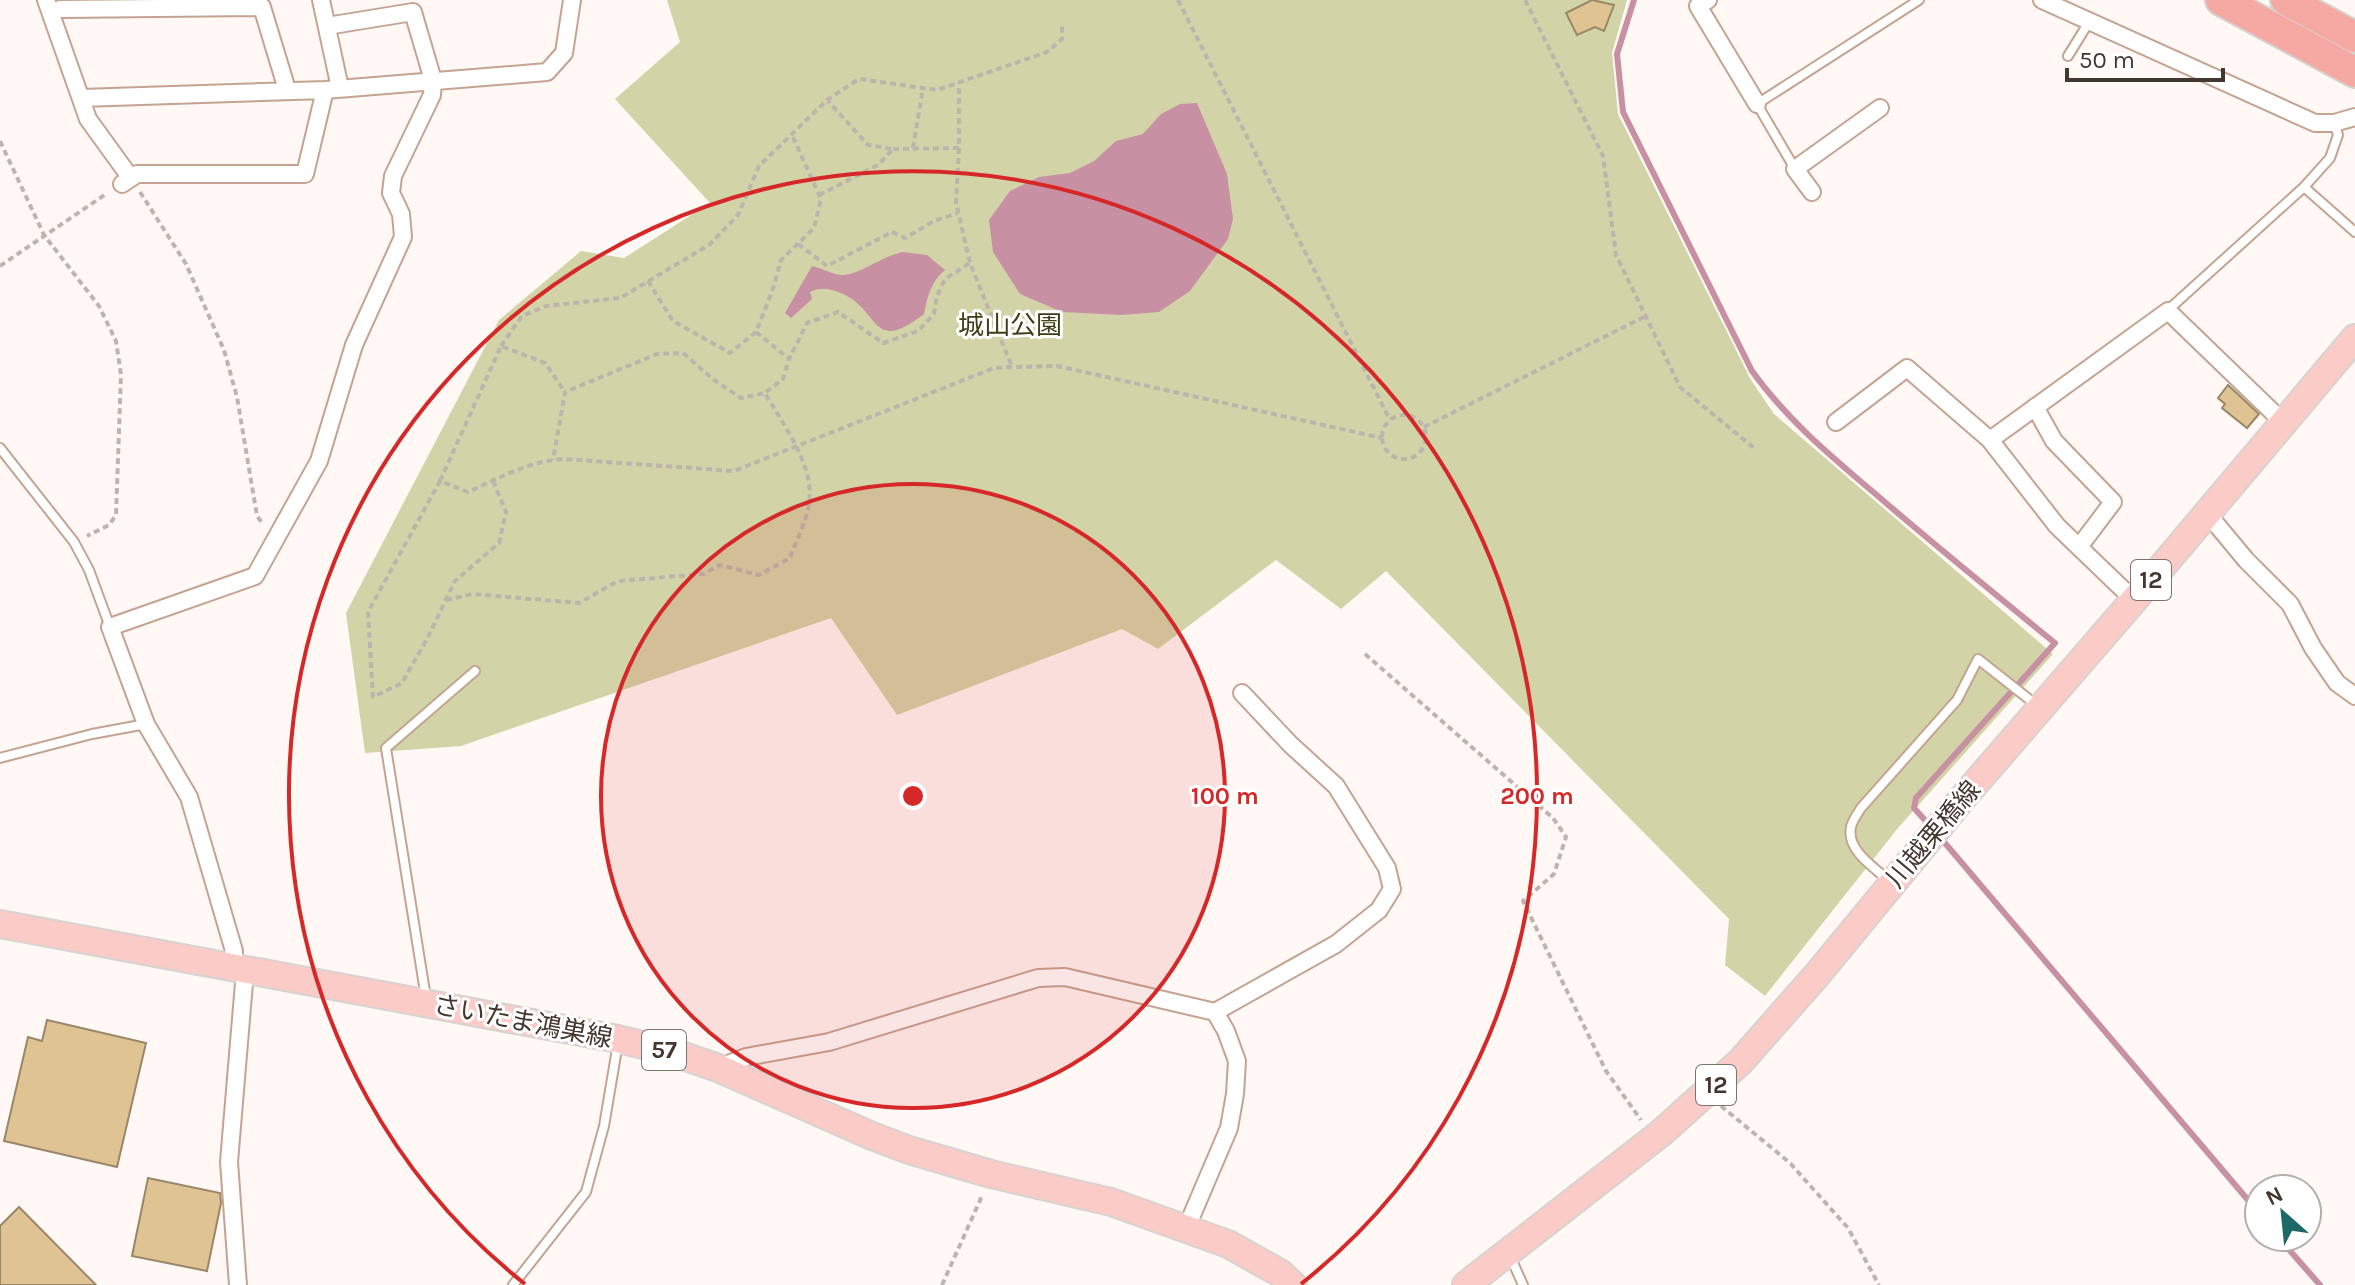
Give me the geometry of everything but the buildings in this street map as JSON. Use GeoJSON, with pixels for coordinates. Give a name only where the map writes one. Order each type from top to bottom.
{"type":"FeatureCollection","features":[{"type":"Feature","properties":{"kind":"highway"},"geometry":{"type":"LineString","coordinates":[[2221,0],[2355,72]]}},
{"type":"Feature","properties":{"kind":"highway"},"geometry":{"type":"LineString","coordinates":[[2286,0],[2355,37]]}},
{"type":"Feature","properties":{"kind":"main road","name":"川越栗橋線"},"geometry":{"type":"LineString","coordinates":[[1466,1285],[1654,1138],[1740,1062],[2355,338]]}},
{"type":"Feature","properties":{"kind":"main road","name":"さいたま鴻巣線"},"geometry":{"type":"LineString","coordinates":[[0,924],[618,1039],[672,1052],[718,1068],[872,1136],[946,1162],[1111,1202],[1228,1244],[1280,1273],[1293,1285]]}},
{"type":"Feature","properties":{"kind":"street"},"geometry":{"type":"LineString","coordinates":[[49,6],[88,119],[126,180],[137,174],[305,174],[332,89],[327,26],[321,0]]}},
{"type":"Feature","properties":{"kind":"street"},"geometry":{"type":"LineString","coordinates":[[81,98],[332,89],[547,72],[564,53],[572,0]]}},
{"type":"Feature","properties":{"kind":"street"},"geometry":{"type":"LineString","coordinates":[[1708,0],[1698,6],[1757,104]]}},
{"type":"Feature","properties":{"kind":"street"},"geometry":{"type":"LineString","coordinates":[[2042,0],[2315,123],[2334,123],[2355,117]]}},
{"type":"Feature","properties":{"kind":"street"},"geometry":{"type":"LineString","coordinates":[[49,6],[60,9],[262,7],[285,83],[283,91]]}},
{"type":"Feature","properties":{"kind":"street"},"geometry":{"type":"LineString","coordinates":[[238,1285],[229,1162],[240,969],[189,797],[146,724],[110,627],[255,576],[319,461],[354,345],[403,237],[401,214],[391,193],[393,176],[432,95],[433,80],[413,12],[327,26]]}},
{"type":"Feature","properties":{"kind":"street"},"geometry":{"type":"LineString","coordinates":[[1812,192],[1795,169],[1880,108]]}},
{"type":"Feature","properties":{"kind":"street"},"geometry":{"type":"LineString","coordinates":[[1990,440],[2168,311],[2283,422]]}},
{"type":"Feature","properties":{"kind":"street"},"geometry":{"type":"LineString","coordinates":[[1836,422],[1907,368],[1990,440],[2057,526],[2134,600]]}},
{"type":"Feature","properties":{"kind":"street"},"geometry":{"type":"LineString","coordinates":[[2035,407],[2054,441],[2113,502],[2079,547]]}},
{"type":"Feature","properties":{"kind":"street"},"geometry":{"type":"LineString","coordinates":[[2207,513],[2246,560],[2290,604],[2313,648],[2337,683],[2355,696]]}},
{"type":"Feature","properties":{"kind":"street"},"geometry":{"type":"LineString","coordinates":[[718,1068],[746,1057],[829,1042],[1038,978],[1065,977],[1215,1012],[1336,944],[1379,910],[1392,889],[1387,868],[1336,786],[1291,745],[1242,693]]}},
{"type":"Feature","properties":{"kind":"street"},"geometry":{"type":"LineString","coordinates":[[1186,1229],[1229,1128],[1235,1094],[1237,1061],[1215,1012]]}},
{"type":"Feature","properties":{"kind":"lane"},"geometry":{"type":"LineString","coordinates":[[1795,169],[1757,104],[1919,0]]}},
{"type":"Feature","properties":{"kind":"lane"},"geometry":{"type":"LineString","coordinates":[[2068,56],[2089,22]]}},
{"type":"Feature","properties":{"kind":"lane"},"geometry":{"type":"LineString","coordinates":[[2168,311],[2304,187],[2330,158],[2338,135],[2334,123]]}},
{"type":"Feature","properties":{"kind":"lane"},"geometry":{"type":"LineString","coordinates":[[2304,187],[2355,232]]}},
{"type":"Feature","properties":{"kind":"lane"},"geometry":{"type":"LineString","coordinates":[[0,448],[74,542],[89,570],[110,627]]}},
{"type":"Feature","properties":{"kind":"lane"},"geometry":{"type":"LineString","coordinates":[[1892,883],[1859,855],[1852,842],[1851,827],[1861,808],[1957,700],[1978,659],[2039,708]]}},
{"type":"Feature","properties":{"kind":"lane"},"geometry":{"type":"LineString","coordinates":[[426,1003],[386,748],[475,671]]}},
{"type":"Feature","properties":{"kind":"lane"},"geometry":{"type":"LineString","coordinates":[[0,758],[92,734],[146,724]]}},
{"type":"Feature","properties":{"kind":"lane"},"geometry":{"type":"LineString","coordinates":[[513,1285],[586,1192],[604,1126],[618,1039]]}},
{"type":"Feature","properties":{"kind":"lane"},"geometry":{"type":"LineString","coordinates":[[1509,1252],[1523,1285]]}},
{"type":"Feature","properties":{"kind":"path"},"geometry":{"type":"LineString","coordinates":[[1178,0],[1390,420]]}},
{"type":"Feature","properties":{"kind":"path"},"geometry":{"type":"LineString","coordinates":[[1525,0],[1603,156],[1616,255],[1680,387],[1754,448]]}},
{"type":"Feature","properties":{"kind":"path"},"geometry":{"type":"LineString","coordinates":[[493,481],[506,512],[499,543],[455,581],[402,683],[373,697],[368,612],[440,481],[501,346],[522,316],[546,306],[620,298],[709,245],[738,215],[759,166],[827,100],[859,79],[937,90],[1047,52],[1062,39],[1062,26]]}},
{"type":"Feature","properties":{"kind":"path"},"geometry":{"type":"LineString","coordinates":[[959,83],[956,203],[970,263],[1012,367]]}},
{"type":"Feature","properties":{"kind":"path"},"geometry":{"type":"LineString","coordinates":[[913,148],[923,88]]}},
{"type":"Feature","properties":{"kind":"path"},"geometry":{"type":"LineString","coordinates":[[827,100],[868,145],[893,149],[959,148]]}},
{"type":"Feature","properties":{"kind":"path"},"geometry":{"type":"LineString","coordinates":[[648,281],[673,321],[730,353],[756,332],[781,260],[814,228],[821,199],[792,135]]}},
{"type":"Feature","properties":{"kind":"path"},"geometry":{"type":"LineString","coordinates":[[0,141],[44,235],[99,306],[116,341],[121,375],[116,515],[109,525],[74,542]]}},
{"type":"Feature","properties":{"kind":"path"},"geometry":{"type":"LineString","coordinates":[[819,195],[878,165],[893,149]]}},
{"type":"Feature","properties":{"kind":"path"},"geometry":{"type":"LineString","coordinates":[[0,266],[126,180],[186,264],[224,350],[237,397],[257,516],[275,537]]}},
{"type":"Feature","properties":{"kind":"path"},"geometry":{"type":"LineString","coordinates":[[798,244],[827,266],[892,232],[905,238],[934,221],[958,213]]}},
{"type":"Feature","properties":{"kind":"path"},"geometry":{"type":"LineString","coordinates":[[565,392],[657,354],[683,353],[741,398],[765,393],[783,379],[807,323],[838,312],[883,343],[918,331],[934,314],[937,296],[945,279],[970,263]]}},
{"type":"Feature","properties":{"kind":"path"},"geometry":{"type":"LineString","coordinates":[[1424,427],[1646,316]]}},
{"type":"Feature","properties":{"kind":"path"},"geometry":{"type":"LineString","coordinates":[[756,332],[789,359]]}},
{"type":"Feature","properties":{"kind":"path"},"geometry":{"type":"LineString","coordinates":[[501,346],[545,363],[565,392],[553,460]]}},
{"type":"Feature","properties":{"kind":"path"},"geometry":{"type":"LineString","coordinates":[[440,481],[468,492],[540,461],[553,460],[734,471],[994,368],[1012,367],[1057,366],[1382,438]]}},
{"type":"Feature","properties":{"kind":"path"},"geometry":{"type":"LineString","coordinates":[[446,600],[473,594],[579,603],[618,581],[703,574],[720,565],[759,575],[790,558],[809,506],[810,481],[765,393]]}},
{"type":"Feature","properties":{"kind":"path"},"geometry":{"type":"LineString","coordinates":[[1403,415],[1411,416],[1424,427],[1425,444],[1414,457],[1397,458],[1389,453],[1382,438],[1390,420],[1403,415]]}},
{"type":"Feature","properties":{"kind":"path"},"geometry":{"type":"LineString","coordinates":[[1365,654],[1553,818],[1566,837],[1554,874],[1523,901],[1606,1071],[1654,1138]]}},
{"type":"Feature","properties":{"kind":"path"},"geometry":{"type":"LineString","coordinates":[[1706,1094],[1790,1163],[1848,1228],[1879,1285]]}},
{"type":"Feature","properties":{"kind":"path"},"geometry":{"type":"LineString","coordinates":[[942,1285],[991,1174]]}},
{"type":"Feature","properties":{"kind":"green space","name":"城山公園"},"geometry":{"type":"Polygon","coordinates":[[[667,0],[1627,0],[1612,53],[1618,114],[1751,380],[1774,414],[2053,654],[1898,828],[1765,996],[1725,965],[1729,919],[1386,571],[1341,609],[1276,560],[1158,649],[1122,629],[897,715],[831,618],[461,746],[365,753],[346,613],[499,320],[581,251],[624,258],[710,203],[615,99],[680,42],[667,0]]]}},
{"type":"Feature","properties":{"kind":"shaded area"},"geometry":{"type":"Polygon","coordinates":[[[1197,103],[1227,174],[1233,219],[1228,239],[1190,291],[1159,312],[1122,315],[1062,312],[1020,294],[993,252],[989,220],[1010,191],[1039,177],[1070,173],[1094,161],[1116,141],[1143,134],[1161,114],[1180,104],[1197,103]]]}},
{"type":"Feature","properties":{"kind":"shaded area"},"geometry":{"type":"Polygon","coordinates":[[[903,252],[927,255],[945,270],[933,285],[924,314],[906,326],[893,331],[883,329],[850,298],[826,289],[810,292],[812,299],[791,318],[785,313],[812,266],[843,275],[903,252]]]}},
{"type":"Feature","properties":{"kind":"waterway"},"geometry":{"type":"LineString","coordinates":[[1634,0],[1617,54],[1623,112],[1752,371],[1796,423],[1828,453],[2055,643],[1916,798],[1914,808],[1932,828]]}},
{"type":"Feature","properties":{"kind":"waterway"},"geometry":{"type":"LineString","coordinates":[[1939,836],[2243,1194]]}},
{"type":"Feature","properties":{"kind":"waterway"},"geometry":{"type":"LineString","coordinates":[[2292,1253],[2320,1285]]}}]}
